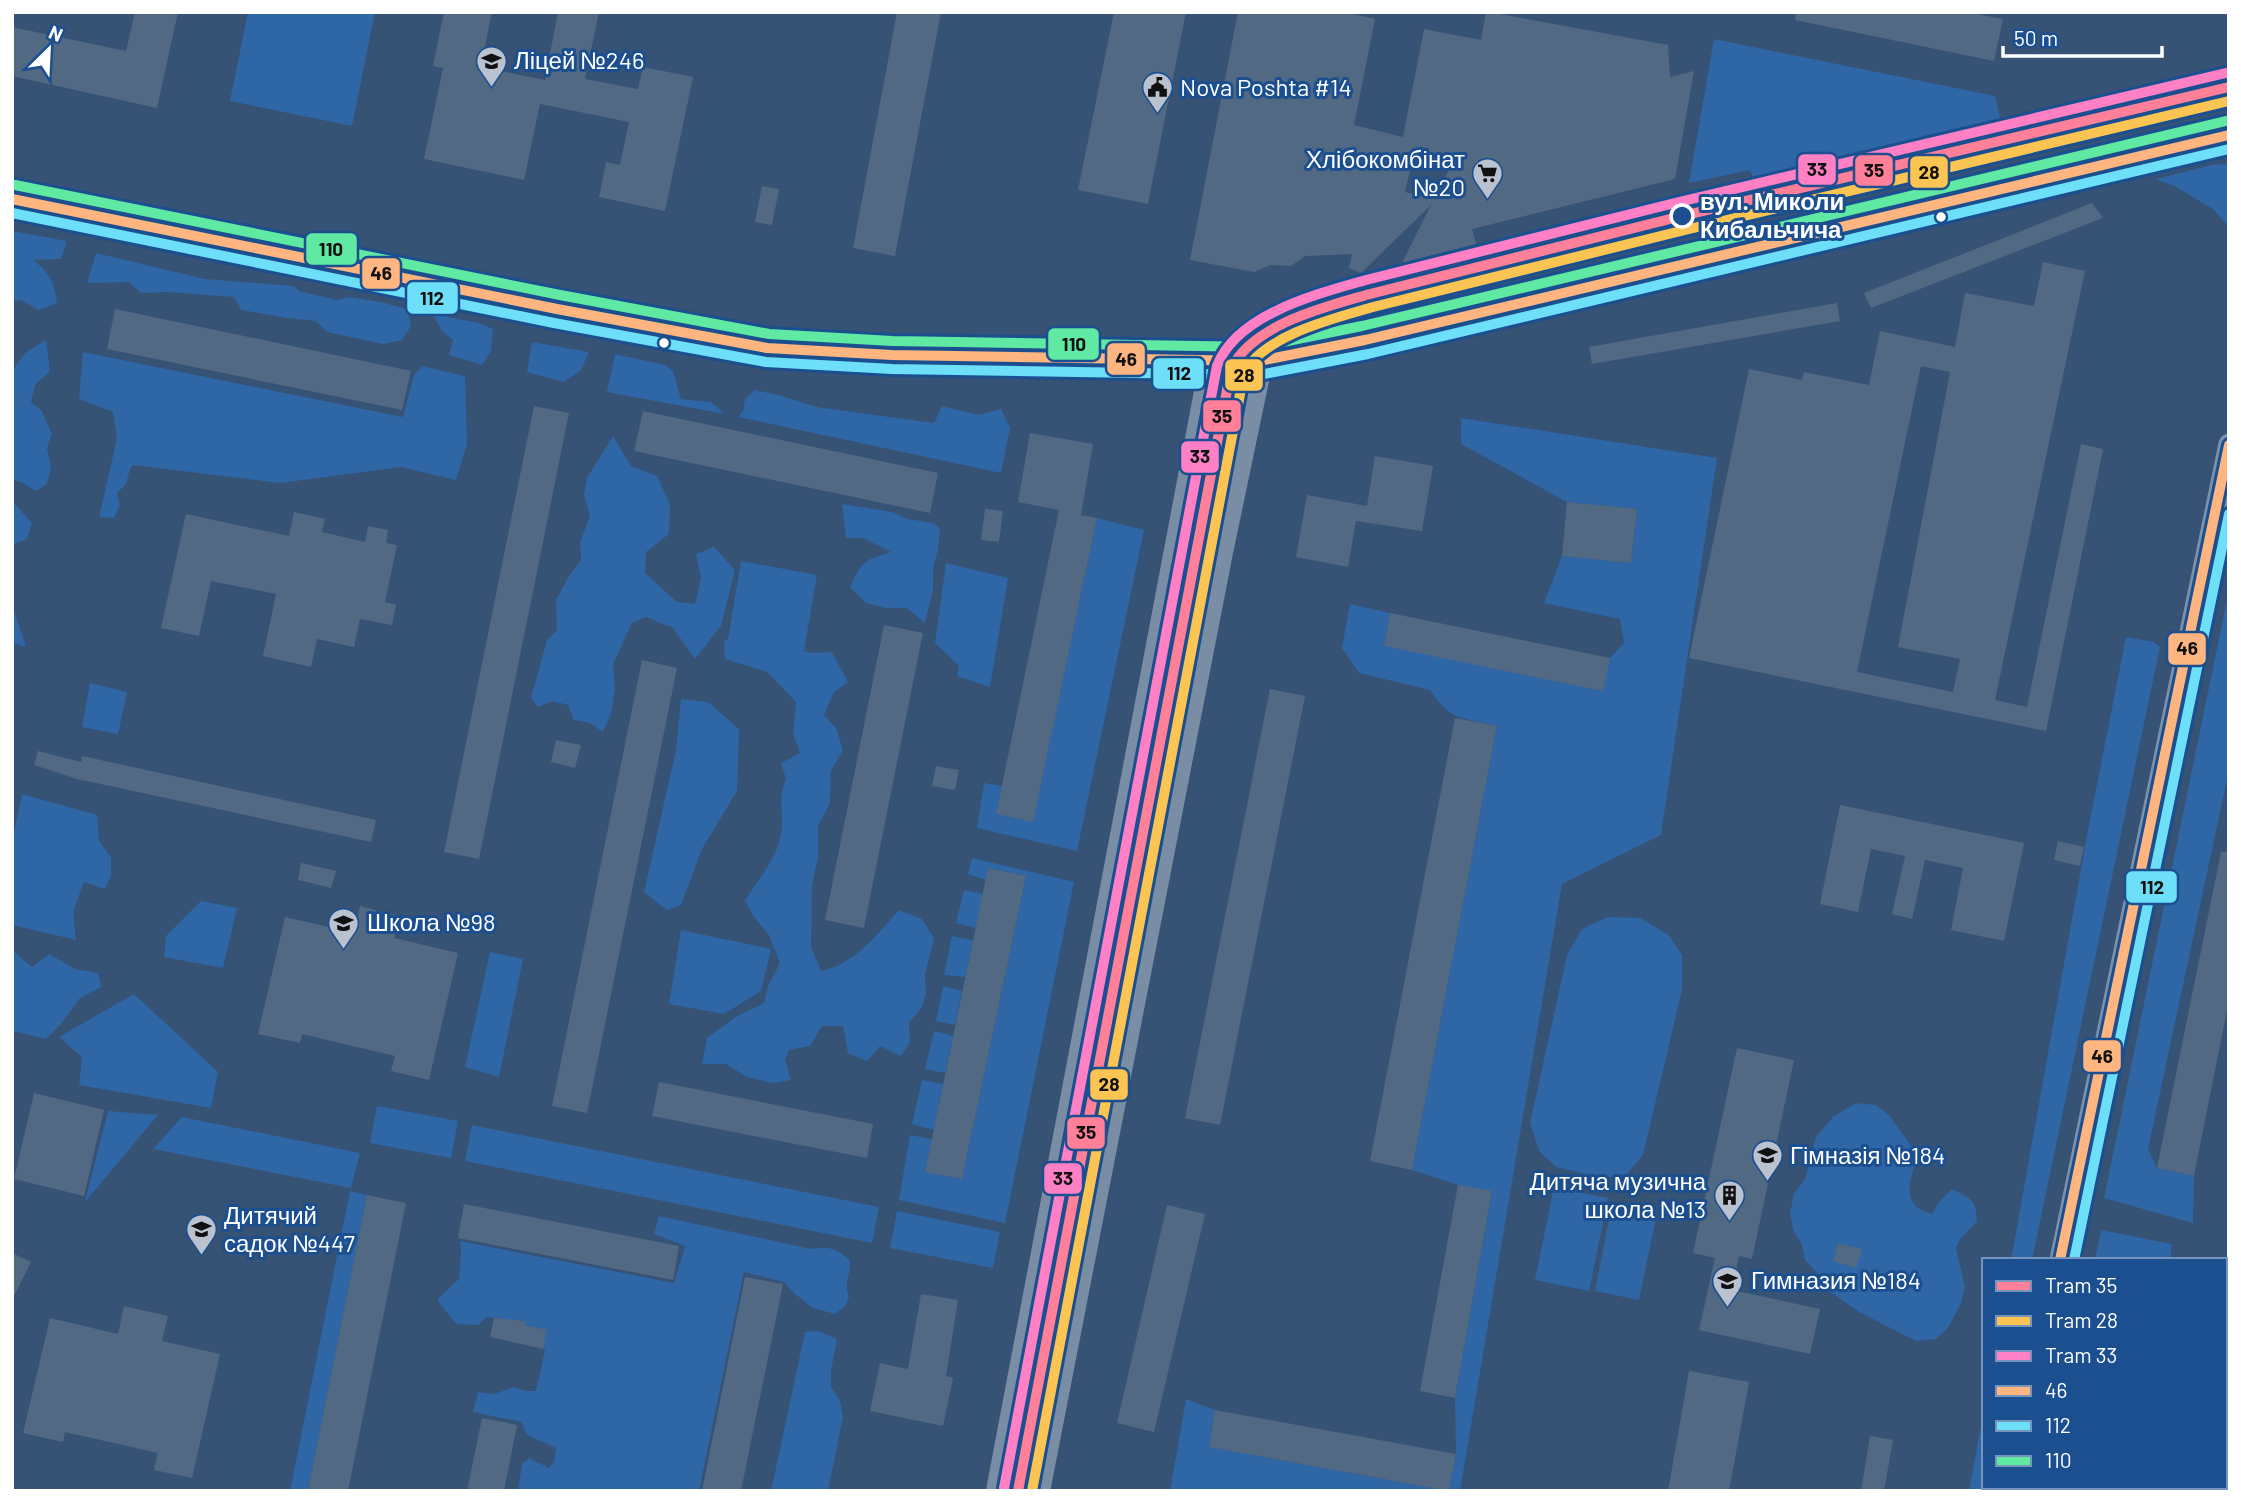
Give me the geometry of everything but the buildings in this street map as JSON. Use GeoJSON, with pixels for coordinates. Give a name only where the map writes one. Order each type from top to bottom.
{"type":"FeatureCollection","features":[{"type":"Feature","properties":{"kind":"street"},"geometry":{"type":"LineString","coordinates":[[12,198],[537,305],[767,348],[892,355],[1259,361],[1365,340],[2229,135]]}},
{"type":"Feature","properties":{"kind":"street"},"geometry":{"type":"LineString","coordinates":[[1000,1491],[1214,360]]}},
{"type":"Feature","properties":{"kind":"street"},"geometry":{"type":"LineString","coordinates":[[1036,1491],[1259,361]]}},
{"type":"Feature","properties":{"kind":"street"},"geometry":{"type":"LineString","coordinates":[[2060,1258],[2229,444]]}},
{"type":"Feature","properties":{"kind":"shaded area"},"geometry":{"type":"Polygon","coordinates":[[[248,12],[375,12],[352,126],[230,101],[248,12]]]}},
{"type":"Feature","properties":{"kind":"shaded area"},"geometry":{"type":"Polygon","coordinates":[[[1714,39],[1995,96],[2002,125],[1756,184],[1750,170],[1689,183],[1714,39]]]}},
{"type":"Feature","properties":{"kind":"shaded area"},"geometry":{"type":"Polygon","coordinates":[[[2216,164],[2229,165],[2229,227],[2213,209],[2176,187],[2156,179],[2216,164]]]}},
{"type":"Feature","properties":{"kind":"shaded area"},"geometry":{"type":"Polygon","coordinates":[[[12,231],[67,241],[61,259],[33,260],[50,278],[57,303],[38,310],[21,300],[12,301],[12,231]]]}},
{"type":"Feature","properties":{"kind":"shaded area"},"geometry":{"type":"Polygon","coordinates":[[[96,253],[205,279],[294,286],[299,291],[337,300],[349,297],[381,302],[407,309],[411,326],[402,340],[383,344],[327,332],[316,321],[241,310],[234,297],[168,292],[141,293],[129,282],[87,283],[96,253]]]}},
{"type":"Feature","properties":{"kind":"shaded area"},"geometry":{"type":"Polygon","coordinates":[[[433,314],[479,323],[493,329],[491,351],[482,365],[449,355],[453,340],[442,331],[433,314]]]}},
{"type":"Feature","properties":{"kind":"shaded area"},"geometry":{"type":"Polygon","coordinates":[[[46,340],[50,371],[35,385],[31,402],[42,411],[52,434],[47,448],[51,467],[47,484],[36,491],[12,480],[12,371],[25,353],[46,340]]]}},
{"type":"Feature","properties":{"kind":"shaded area"},"geometry":{"type":"Polygon","coordinates":[[[532,342],[589,352],[581,370],[564,382],[527,372],[532,342]]]}},
{"type":"Feature","properties":{"kind":"shaded area"},"geometry":{"type":"Polygon","coordinates":[[[83,352],[403,417],[414,375],[422,366],[465,376],[467,444],[456,480],[401,467],[280,483],[133,465],[126,484],[117,493],[120,505],[114,518],[99,517],[117,438],[113,412],[79,399],[83,352]]]}},
{"type":"Feature","properties":{"kind":"shaded area"},"geometry":{"type":"Polygon","coordinates":[[[615,354],[665,365],[673,371],[681,399],[711,402],[725,414],[607,392],[615,354]]]}},
{"type":"Feature","properties":{"kind":"shaded area"},"geometry":{"type":"Polygon","coordinates":[[[755,390],[816,407],[934,423],[942,406],[979,415],[1001,409],[1010,428],[1001,473],[738,417],[743,411],[745,399],[755,390]]]}},
{"type":"Feature","properties":{"kind":"shaded area"},"geometry":{"type":"Polygon","coordinates":[[[1461,418],[1717,458],[1661,835],[1562,884],[1460,1491],[1449,1491],[1456,1454],[1455,1398],[1492,1192],[1458,1185],[1412,1170],[1497,726],[1452,714],[1430,690],[1359,673],[1342,648],[1350,604],[1390,613],[1384,646],[1610,658],[1624,643],[1620,619],[1544,603],[1562,556],[1631,563],[1637,509],[1567,502],[1461,444],[1461,418]]]}},
{"type":"Feature","properties":{"kind":"shaded area"},"geometry":{"type":"Polygon","coordinates":[[[613,436],[631,466],[657,476],[670,504],[669,534],[646,552],[645,573],[677,602],[695,604],[701,578],[696,554],[714,547],[735,570],[721,626],[695,659],[673,628],[646,617],[632,623],[613,664],[615,687],[611,714],[603,732],[590,723],[574,720],[568,705],[552,701],[538,707],[531,698],[547,640],[557,630],[556,600],[581,560],[580,542],[590,516],[584,495],[587,478],[613,436]]]}},
{"type":"Feature","properties":{"kind":"shaded area"},"geometry":{"type":"Polygon","coordinates":[[[12,501],[32,523],[27,539],[12,545],[12,501]]]}},
{"type":"Feature","properties":{"kind":"shaded area"},"geometry":{"type":"Polygon","coordinates":[[[842,504],[892,512],[908,519],[934,523],[940,529],[933,568],[933,589],[925,623],[907,608],[887,608],[866,603],[850,587],[865,563],[891,552],[863,538],[846,538],[842,504]]]}},
{"type":"Feature","properties":{"kind":"shaded area"},"geometry":{"type":"Polygon","coordinates":[[[1097,518],[1144,530],[1077,851],[977,828],[984,783],[1002,786],[996,814],[1033,821],[1097,518]]]}},
{"type":"Feature","properties":{"kind":"shaded area"},"geometry":{"type":"Polygon","coordinates":[[[741,561],[817,575],[804,651],[832,652],[848,682],[834,692],[824,715],[836,728],[843,750],[831,771],[830,803],[818,826],[818,857],[812,885],[811,947],[821,971],[833,968],[854,955],[874,938],[899,910],[922,919],[934,938],[925,974],[926,994],[922,1007],[909,1023],[910,1042],[901,1056],[880,1046],[867,1061],[848,1053],[843,1026],[822,1026],[810,1046],[789,1050],[785,1060],[791,1080],[773,1083],[747,1077],[726,1064],[702,1064],[707,1038],[737,1016],[764,1003],[768,986],[780,963],[769,935],[745,901],[778,847],[782,823],[782,795],[786,779],[781,763],[800,753],[793,734],[796,702],[767,672],[725,659],[724,640],[728,639],[741,561]]]}},
{"type":"Feature","properties":{"kind":"shaded area"},"geometry":{"type":"Polygon","coordinates":[[[946,563],[1008,578],[990,687],[957,676],[959,666],[935,643],[946,563]]]}},
{"type":"Feature","properties":{"kind":"shaded area"},"geometry":{"type":"Polygon","coordinates":[[[2229,590],[2229,770],[2148,1149],[2157,1168],[2194,1176],[2193,1223],[2104,1198],[2229,590]]]}},
{"type":"Feature","properties":{"kind":"shaded area"},"geometry":{"type":"Polygon","coordinates":[[[12,605],[26,647],[12,643],[12,605]]]}},
{"type":"Feature","properties":{"kind":"shaded area"},"geometry":{"type":"Polygon","coordinates":[[[2126,637],[2154,642],[2160,647],[2032,1258],[2011,1258],[2088,830],[2126,637]]]}},
{"type":"Feature","properties":{"kind":"shaded area"},"geometry":{"type":"Polygon","coordinates":[[[90,683],[127,692],[118,734],[82,727],[90,683]]]}},
{"type":"Feature","properties":{"kind":"shaded area"},"geometry":{"type":"Polygon","coordinates":[[[681,699],[708,702],[739,729],[737,791],[702,849],[681,905],[667,910],[644,892],[676,750],[681,699]]]}},
{"type":"Feature","properties":{"kind":"shaded area"},"geometry":{"type":"Polygon","coordinates":[[[22,794],[97,815],[99,841],[111,857],[111,875],[105,889],[84,882],[73,912],[76,940],[12,925],[12,842],[22,794]]]}},
{"type":"Feature","properties":{"kind":"shaded area"},"geometry":{"type":"Polygon","coordinates":[[[972,858],[1074,882],[1005,1223],[899,1200],[910,1135],[932,1139],[925,1172],[962,1179],[1026,876],[989,868],[986,880],[968,874],[972,858]]]}},
{"type":"Feature","properties":{"kind":"shaded area"},"geometry":{"type":"Polygon","coordinates":[[[964,890],[983,894],[976,928],[956,923],[964,890]]]}},
{"type":"Feature","properties":{"kind":"shaded area"},"geometry":{"type":"Polygon","coordinates":[[[201,901],[237,908],[223,968],[164,957],[166,936],[201,901]]]}},
{"type":"Feature","properties":{"kind":"shaded area"},"geometry":{"type":"Polygon","coordinates":[[[1607,917],[1640,918],[1669,935],[1682,955],[1682,990],[1643,1155],[1627,1174],[1603,1178],[1556,1167],[1539,1151],[1530,1123],[1567,955],[1582,929],[1607,917]]]}},
{"type":"Feature","properties":{"kind":"shaded area"},"geometry":{"type":"Polygon","coordinates":[[[681,930],[771,949],[761,991],[724,1014],[669,1004],[681,930]]]}},
{"type":"Feature","properties":{"kind":"shaded area"},"geometry":{"type":"Polygon","coordinates":[[[952,936],[973,940],[965,977],[944,975],[952,936]]]}},
{"type":"Feature","properties":{"kind":"shaded area"},"geometry":{"type":"Polygon","coordinates":[[[12,950],[32,967],[49,954],[75,969],[98,973],[101,987],[80,998],[46,1039],[12,1031],[12,950]]]}},
{"type":"Feature","properties":{"kind":"shaded area"},"geometry":{"type":"Polygon","coordinates":[[[490,952],[523,959],[499,1077],[465,1067],[490,952]]]}},
{"type":"Feature","properties":{"kind":"shaded area"},"geometry":{"type":"Polygon","coordinates":[[[943,986],[962,991],[955,1025],[936,1021],[943,986]]]}},
{"type":"Feature","properties":{"kind":"shaded area"},"geometry":{"type":"Polygon","coordinates":[[[134,994],[218,1072],[211,1108],[79,1085],[82,1057],[59,1037],[134,994]]]}},
{"type":"Feature","properties":{"kind":"shaded area"},"geometry":{"type":"Polygon","coordinates":[[[934,1031],[953,1036],[945,1073],[925,1069],[934,1031]]]}},
{"type":"Feature","properties":{"kind":"shaded area"},"geometry":{"type":"Polygon","coordinates":[[[922,1080],[943,1084],[934,1130],[912,1124],[922,1080]]]}},
{"type":"Feature","properties":{"kind":"shaded area"},"geometry":{"type":"Polygon","coordinates":[[[1856,1103],[1876,1105],[1889,1115],[1918,1156],[1910,1183],[1911,1198],[1915,1205],[1932,1214],[1952,1189],[1974,1204],[1977,1221],[1961,1238],[1956,1248],[1965,1287],[1961,1303],[1948,1328],[1936,1339],[1916,1341],[1859,1312],[1826,1289],[1821,1277],[1805,1260],[1802,1245],[1793,1230],[1790,1213],[1794,1194],[1805,1179],[1816,1137],[1833,1117],[1856,1103]]]}},
{"type":"Feature","properties":{"kind":"shaded area"},"geometry":{"type":"Polygon","coordinates":[[[377,1106],[458,1121],[451,1158],[370,1143],[377,1106]]]}},
{"type":"Feature","properties":{"kind":"shaded area"},"geometry":{"type":"Polygon","coordinates":[[[108,1111],[158,1115],[85,1202],[108,1111]]]}},
{"type":"Feature","properties":{"kind":"shaded area"},"geometry":{"type":"Polygon","coordinates":[[[182,1117],[360,1153],[351,1188],[153,1149],[182,1117]]]}},
{"type":"Feature","properties":{"kind":"shaded area"},"geometry":{"type":"Polygon","coordinates":[[[472,1125],[879,1207],[872,1243],[465,1161],[472,1125]]]}},
{"type":"Feature","properties":{"kind":"shaded area"},"geometry":{"type":"Polygon","coordinates":[[[1554,1187],[1608,1198],[1589,1291],[1535,1280],[1554,1187]]]}},
{"type":"Feature","properties":{"kind":"shaded area"},"geometry":{"type":"Polygon","coordinates":[[[350,1191],[367,1195],[308,1491],[290,1491],[350,1191]]]}},
{"type":"Feature","properties":{"kind":"shaded area"},"geometry":{"type":"Polygon","coordinates":[[[1611,1209],[1656,1218],[1639,1300],[1595,1291],[1611,1209]]]}},
{"type":"Feature","properties":{"kind":"shaded area"},"geometry":{"type":"Polygon","coordinates":[[[897,1211],[1000,1232],[993,1268],[890,1248],[897,1211]]]}},
{"type":"Feature","properties":{"kind":"shaded area"},"geometry":{"type":"Polygon","coordinates":[[[659,1216],[811,1249],[828,1248],[837,1251],[850,1261],[847,1286],[849,1297],[845,1306],[835,1314],[813,1308],[784,1282],[744,1272],[699,1491],[518,1491],[522,1464],[529,1458],[549,1468],[554,1461],[556,1448],[527,1435],[521,1422],[473,1412],[478,1392],[494,1394],[514,1387],[536,1391],[545,1350],[546,1330],[523,1331],[525,1321],[516,1320],[515,1326],[503,1319],[487,1317],[478,1325],[456,1324],[437,1300],[459,1279],[460,1241],[674,1283],[685,1246],[654,1234],[659,1216]]]}},
{"type":"Feature","properties":{"kind":"shaded area"},"geometry":{"type":"Polygon","coordinates":[[[2101,1230],[2172,1244],[2170,1258],[2095,1258],[2101,1230]]]}},
{"type":"Feature","properties":{"kind":"shaded area"},"geometry":{"type":"Polygon","coordinates":[[[2227,1312],[2229,1313],[2227,1479],[2227,1312]]]}},
{"type":"Feature","properties":{"kind":"shaded area"},"geometry":{"type":"Polygon","coordinates":[[[819,1331],[837,1339],[831,1370],[831,1387],[840,1401],[843,1417],[828,1491],[771,1491],[805,1332],[819,1331]]]}},
{"type":"Feature","properties":{"kind":"shaded area"},"geometry":{"type":"Polygon","coordinates":[[[1186,1399],[1215,1410],[1209,1447],[1449,1491],[1170,1491],[1186,1399]]]}},
{"type":"Feature","properties":{"kind":"shaded area"},"geometry":{"type":"Polygon","coordinates":[[[1982,1420],[1984,1491],[1969,1491],[1982,1420]]]}},
{"type":"Feature","properties":{"kind":"tram line","name":"33"},"geometry":{"type":"LineString","coordinates":[[1004,1488],[1217,366],[1227,348],[1242,333],[1281,309],[1366,280],[1679,202],[2226,73]]}},
{"type":"Feature","properties":{"kind":"tram line","name":"35"},"geometry":{"type":"LineString","coordinates":[[1018,1491],[1231,369],[1241,353],[1256,340],[1292,320],[1370,294],[1682,216],[2229,87]]}},
{"type":"Feature","properties":{"kind":"tram line","name":"28"},"geometry":{"type":"LineString","coordinates":[[1032,1491],[1244,373],[1254,360],[1284,338],[1373,307],[2229,101]]}},
{"type":"Feature","properties":{"kind":"transit line","name":"110"},"geometry":{"type":"LineString","coordinates":[[15,185],[560,295],[769,334],[892,341],[1258,347],[1362,326],[2226,121]]}},
{"type":"Feature","properties":{"kind":"transit line","name":"46"},"geometry":{"type":"LineString","coordinates":[[12,199],[557,309],[767,348],[892,355],[1259,361],[1365,340],[2229,135]]}},
{"type":"Feature","properties":{"kind":"transit line","name":"112"},"geometry":{"type":"LineString","coordinates":[[12,213],[554,323],[766,362],[892,369],[1259,375],[1368,354],[2229,149]]}},
{"type":"Feature","properties":{"kind":"transit line","name":"46"},"geometry":{"type":"LineString","coordinates":[[2060,1258],[2229,445]]}},
{"type":"Feature","properties":{"kind":"transit line","name":"112"},"geometry":{"type":"LineString","coordinates":[[2074,1258],[2229,514]]}},
{"type":"Feature","properties":{"kind":"place","name":"Ліцей №246"},"geometry":{"type":"Point","coordinates":[491,88]}},
{"type":"Feature","properties":{"kind":"place","name":"Nova Poshta #14"},"geometry":{"type":"Point","coordinates":[1157,115]}},
{"type":"Feature","properties":{"kind":"place","name":"Хлібокомбінат №20"},"geometry":{"type":"Point","coordinates":[1488,201]}},
{"type":"Feature","properties":{"kind":"place","name":"вул. Миколи Кибальчича"},"geometry":{"type":"Point","coordinates":[1682,216]}},
{"type":"Feature","properties":{"kind":"place","name":"Школа №98"},"geometry":{"type":"Point","coordinates":[344,950]}},
{"type":"Feature","properties":{"kind":"place","name":"Гімназія №184"},"geometry":{"type":"Point","coordinates":[1767,1183]}},
{"type":"Feature","properties":{"kind":"place","name":"Дитяча музична школа №13"},"geometry":{"type":"Point","coordinates":[1729,1223]}},
{"type":"Feature","properties":{"kind":"place","name":"Дитячий садок №447"},"geometry":{"type":"Point","coordinates":[201,1257]}},
{"type":"Feature","properties":{"kind":"place","name":"Гимназия №184"},"geometry":{"type":"Point","coordinates":[1728,1308]}}]}
